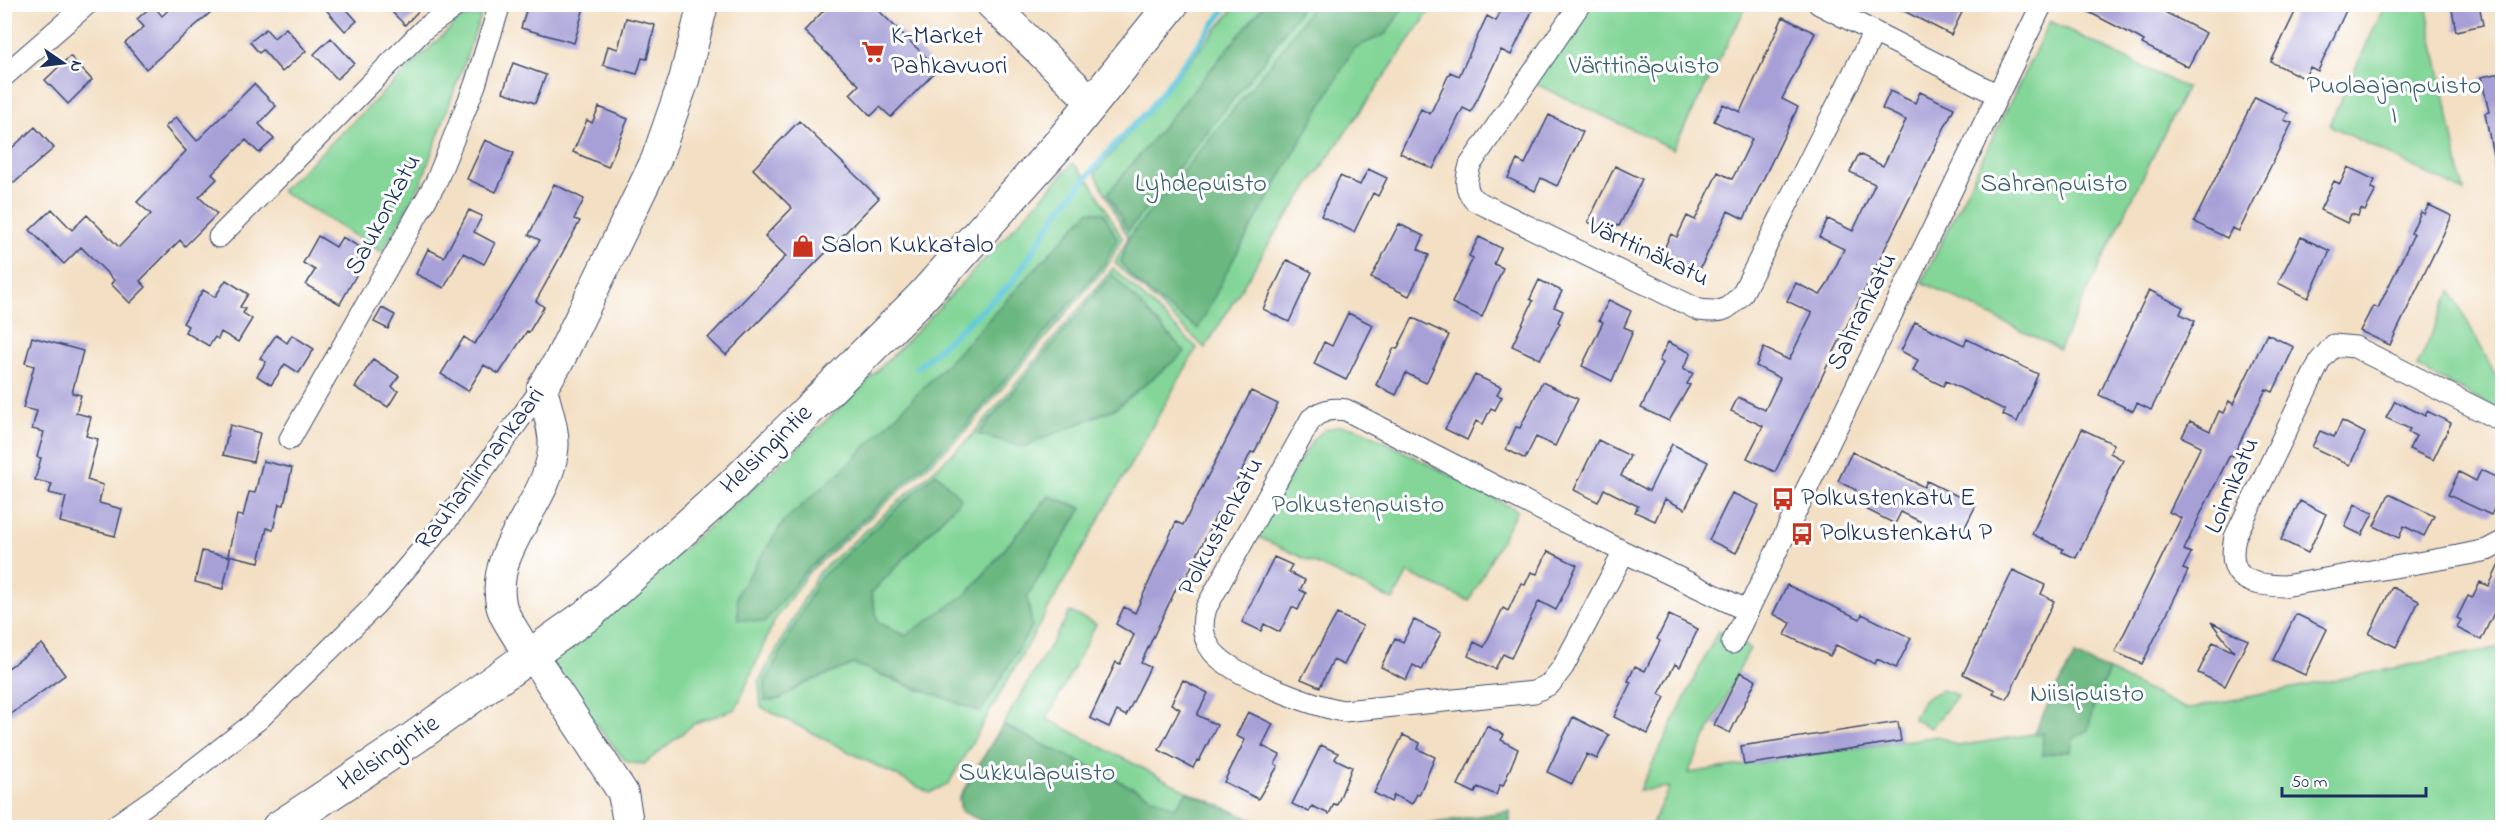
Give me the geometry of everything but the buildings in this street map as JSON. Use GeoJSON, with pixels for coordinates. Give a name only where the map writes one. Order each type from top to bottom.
{"type":"FeatureCollection","features":[{"type":"Feature","properties":{"kind":"main road","name":"Helsingintie"},"geometry":{"type":"LineString","coordinates":[[278,828],[518,666],[599,605],[732,486],[921,298],[1061,142],[1172,4]]}},
{"type":"Feature","properties":{"kind":"street"},"geometry":{"type":"LineString","coordinates":[[4,76],[87,4]]}},
{"type":"Feature","properties":{"kind":"street"},"geometry":{"type":"LineString","coordinates":[[219,237],[424,29],[459,4]]}},
{"type":"Feature","properties":{"kind":"street","name":"Saukonkatu"},"geometry":{"type":"LineString","coordinates":[[290,439],[436,182],[475,85],[500,4]]}},
{"type":"Feature","properties":{"kind":"street","name":"Rauhanlinnankaari"},"geometry":{"type":"LineString","coordinates":[[112,828],[174,786],[259,719],[376,604],[448,519],[542,388],[560,358],[656,160],[684,80],[703,4]]}},
{"type":"Feature","properties":{"kind":"street"},"geometry":{"type":"LineString","coordinates":[[991,4],[1093,103]]}},
{"type":"Feature","properties":{"kind":"street","name":"Värttinäkatu"},"geometry":{"type":"LineString","coordinates":[[1580,4],[1470,165],[1465,183],[1468,193],[1474,200],[1699,310],[1715,312],[1729,308],[1742,294],[1874,32]]}},
{"type":"Feature","properties":{"kind":"street"},"geometry":{"type":"LineString","coordinates":[[1819,4],[1998,95]]}},
{"type":"Feature","properties":{"kind":"street","name":"Sahrankatu"},"geometry":{"type":"LineString","coordinates":[[1732,643],[2042,4]]}},
{"type":"Feature","properties":{"kind":"street","name":"Loimikatu"},"geometry":{"type":"LineString","coordinates":[[2502,421],[2355,347],[2334,345],[2320,361],[2235,537],[2232,562],[2236,573],[2245,579],[2264,585],[2284,586],[2458,556],[2487,550],[2502,542]]}},
{"type":"Feature","properties":{"kind":"street"},"geometry":{"type":"LineString","coordinates":[[520,641],[501,606],[501,574],[507,552],[548,477],[554,449],[542,388]]}},
{"type":"Feature","properties":{"kind":"street","name":"Polkustenkatu"},"geometry":{"type":"LineString","coordinates":[[1624,552],[1563,668],[1550,684],[1534,692],[1369,710],[1344,711],[1321,707],[1222,661],[1205,637],[1202,622],[1206,608],[1311,419],[1317,414],[1335,408],[1346,410],[1624,552],[1748,611]]}},
{"type":"Feature","properties":{"kind":"street"},"geometry":{"type":"LineString","coordinates":[[543,671],[623,793],[629,828]]}},
{"type":"Feature","properties":{"kind":"green space","name":"Lyhdepuisto"},"geometry":{"type":"Polygon","coordinates":[[[1237,5],[1434,5],[1273,237],[1205,348],[1115,263],[1128,238],[1095,173],[1237,5]]]}},
{"type":"Feature","properties":{"kind":"green space"},"geometry":{"type":"Polygon","coordinates":[[[1264,5],[1303,5],[1269,54],[1128,231],[1108,193],[1264,5]]]}},
{"type":"Feature","properties":{"kind":"green space"},"geometry":{"type":"Polygon","coordinates":[[[1313,5],[1405,5],[1386,34],[1354,48],[1233,260],[1198,329],[1146,290],[1121,262],[1129,237],[1281,51],[1313,5]]]}},
{"type":"Feature","properties":{"kind":"green space","name":"Värttinäpuisto"},"geometry":{"type":"Polygon","coordinates":[[[1588,5],[1747,5],[1673,149],[1534,83],[1588,5]]]}},
{"type":"Feature","properties":{"kind":"green space","name":"Puolaajanpuisto I"},"geometry":{"type":"Polygon","coordinates":[[[2385,5],[2426,5],[2464,192],[2329,125],[2385,5]]]}},
{"type":"Feature","properties":{"kind":"green space"},"geometry":{"type":"Polygon","coordinates":[[[481,16],[421,183],[382,252],[281,191],[461,18],[481,16]]]}},
{"type":"Feature","properties":{"kind":"green space","name":"Sahranpuisto"},"geometry":{"type":"Polygon","coordinates":[[[2050,21],[2186,88],[2059,349],[1922,282],[2050,21]]]}},
{"type":"Feature","properties":{"kind":"green space"},"geometry":{"type":"Polygon","coordinates":[[[1073,163],[1092,184],[1122,238],[1109,263],[964,433],[808,573],[774,621],[736,709],[695,723],[644,764],[630,763],[624,759],[546,663],[710,526],[829,418],[946,301],[1073,163]]]}},
{"type":"Feature","properties":{"kind":"green space"},"geometry":{"type":"Polygon","coordinates":[[[1089,211],[1104,213],[1117,239],[1105,262],[964,428],[805,572],[765,622],[738,619],[737,594],[784,521],[848,465],[964,346],[1089,211]]]}},
{"type":"Feature","properties":{"kind":"green space"},"geometry":{"type":"Polygon","coordinates":[[[1113,268],[1197,348],[949,783],[930,793],[761,707],[759,682],[818,573],[969,439],[1113,268]],[[1185,352],[1069,427],[1116,408],[1185,352]],[[936,473],[765,700],[780,699],[803,684],[854,664],[920,691],[1032,627],[1027,597],[1082,508],[1049,496],[968,593],[906,636],[878,622],[871,593],[961,499],[936,473]]]}},
{"type":"Feature","properties":{"kind":"green space"},"geometry":{"type":"Polygon","coordinates":[[[1112,274],[1185,352],[1116,408],[1023,447],[978,434],[1112,274]]]}},
{"type":"Feature","properties":{"kind":"green space"},"geometry":{"type":"Polygon","coordinates":[[[2451,291],[2502,387],[2502,411],[2417,367],[2451,291]]]}},
{"type":"Feature","properties":{"kind":"green space","name":"Polkustenpuisto"},"geometry":{"type":"Polygon","coordinates":[[[1338,426],[1353,427],[1366,432],[1517,510],[1469,601],[1408,573],[1393,600],[1254,535],[1314,438],[1325,430],[1338,426]]]}},
{"type":"Feature","properties":{"kind":"green space"},"geometry":{"type":"Polygon","coordinates":[[[936,473],[961,499],[871,593],[878,622],[905,636],[968,593],[1049,496],[1082,508],[1027,597],[1032,626],[981,712],[854,664],[803,684],[780,699],[765,701],[765,682],[819,579],[936,473]]]}},
{"type":"Feature","properties":{"kind":"green space","name":"Sukkulapuisto"},"geometry":{"type":"Polygon","coordinates":[[[1070,612],[1096,624],[1047,719],[1187,791],[1269,827],[995,827],[961,811],[959,798],[1070,612]]]}},
{"type":"Feature","properties":{"kind":"green space","name":"Niisipuisto"},"geometry":{"type":"Polygon","coordinates":[[[1718,631],[1750,648],[1688,773],[1938,736],[1959,746],[2033,734],[2075,655],[2186,709],[2502,647],[2502,827],[1650,828],[1669,787],[1639,791],[1718,631]]]}},
{"type":"Feature","properties":{"kind":"green space","name":"Niisipuisto"},"geometry":{"type":"Polygon","coordinates":[[[2075,655],[2109,671],[2094,705],[2088,730],[2073,739],[2071,751],[2042,755],[2043,733],[2033,734],[2075,655]]]}},
{"type":"Feature","properties":{"kind":"green space"},"geometry":{"type":"Polygon","coordinates":[[[1941,690],[1958,695],[1931,728],[1913,719],[1923,700],[1941,690]]]}},
{"type":"Feature","properties":{"kind":"green space","name":"Sukkulapuisto"},"geometry":{"type":"Polygon","coordinates":[[[1003,725],[1175,808],[1187,792],[1269,827],[995,827],[961,811],[959,798],[1003,725]]]}},
{"type":"Feature","properties":{"kind":"green space"},"geometry":{"type":"Polygon","coordinates":[[[1510,811],[1510,827],[1409,827],[1510,811]]]}},
{"type":"Feature","properties":{"kind":"waterway"},"geometry":{"type":"LineString","coordinates":[[917,368],[1011,284],[1060,209],[1116,143],[1147,112],[1229,4]]}},
{"type":"Feature","properties":{"kind":"place","name":"K-Market Pahkavuori"},"geometry":{"type":"Point","coordinates":[873,52]}},
{"type":"Feature","properties":{"kind":"place","name":"Salon Kukkatalo"},"geometry":{"type":"Point","coordinates":[803,246]}},
{"type":"Feature","properties":{"kind":"place","name":"Polkustenkatu E"},"geometry":{"type":"Point","coordinates":[1783,499]}},
{"type":"Feature","properties":{"kind":"place","name":"Polkustenkatu P"},"geometry":{"type":"Point","coordinates":[1802,534]}}]}
